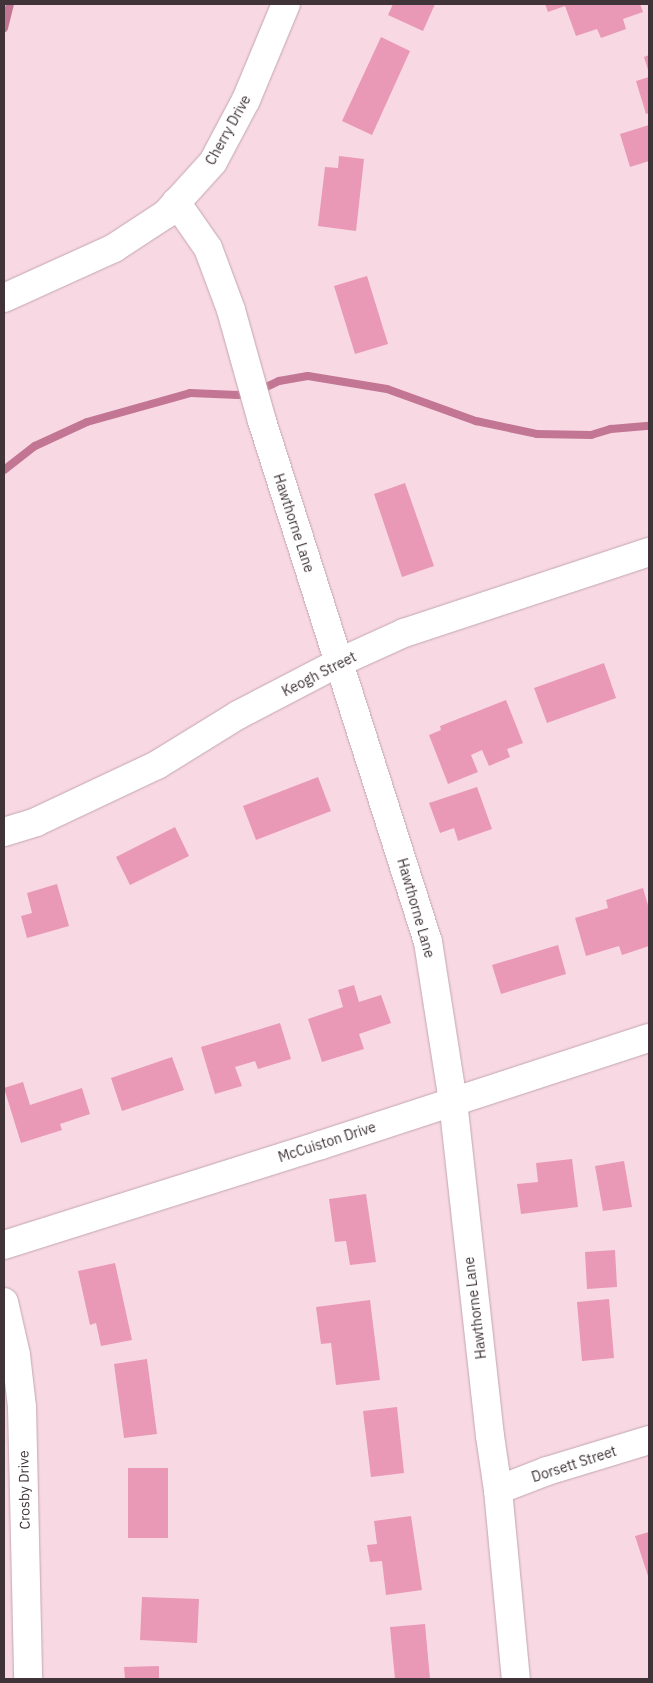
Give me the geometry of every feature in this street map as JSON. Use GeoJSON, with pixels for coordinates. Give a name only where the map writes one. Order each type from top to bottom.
{"type":"FeatureCollection","features":[{"type":"Feature","properties":{"kind":"street","name":"Cherry Drive"},"geometry":{"type":"LineString","coordinates":[[4,298],[114,248],[166,214],[213,162],[246,100],[286,4]]}},
{"type":"Feature","properties":{"kind":"street","name":"Hawthorne Lane"},"geometry":{"type":"LineString","coordinates":[[176,202],[208,248],[231,310],[262,421],[428,942],[453,1100],[489,1426],[498,1490],[516,1679]]}},
{"type":"Feature","properties":{"kind":"street","name":"Keogh Street"},"geometry":{"type":"LineString","coordinates":[[4,832],[44,818],[157,766],[238,715],[340,662],[413,629],[649,552]]}},
{"type":"Feature","properties":{"kind":"street","name":"McCuiston Drive"},"geometry":{"type":"LineString","coordinates":[[4,1245],[321,1145],[453,1100],[649,1038]]}},
{"type":"Feature","properties":{"kind":"street","name":"Crosby Drive"},"geometry":{"type":"LineString","coordinates":[[4,1302],[16,1355],[22,1407],[28,1679]]}},
{"type":"Feature","properties":{"kind":"street","name":"Dorsett Street"},"geometry":{"type":"LineString","coordinates":[[498,1490],[547,1471],[649,1440]]}},
{"type":"Feature","properties":{"kind":"building"},"geometry":{"type":"Polygon","coordinates":[[[393,4],[435,4],[423,31],[388,15],[393,4]]]}},
{"type":"Feature","properties":{"kind":"building"},"geometry":{"type":"Polygon","coordinates":[[[545,4],[640,4],[643,12],[623,19],[626,29],[601,38],[597,29],[576,36],[565,6],[548,12],[545,4]]]}},
{"type":"Feature","properties":{"kind":"building"},"geometry":{"type":"Polygon","coordinates":[[[381,37],[410,51],[372,135],[342,121],[381,37]]]}},
{"type":"Feature","properties":{"kind":"building"},"geometry":{"type":"Polygon","coordinates":[[[649,55],[649,73],[644,57],[649,55]]]}},
{"type":"Feature","properties":{"kind":"building"},"geometry":{"type":"Polygon","coordinates":[[[649,77],[649,113],[646,114],[636,81],[649,77]]]}},
{"type":"Feature","properties":{"kind":"building"},"geometry":{"type":"Polygon","coordinates":[[[649,125],[649,161],[630,167],[620,134],[649,125]]]}},
{"type":"Feature","properties":{"kind":"building"},"geometry":{"type":"Polygon","coordinates":[[[339,156],[364,159],[356,231],[318,226],[325,167],[338,168],[339,156]]]}},
{"type":"Feature","properties":{"kind":"building"},"geometry":{"type":"Polygon","coordinates":[[[367,276],[388,344],[355,354],[334,286],[367,276]]]}},
{"type":"Feature","properties":{"kind":"building"},"geometry":{"type":"Polygon","coordinates":[[[405,483],[434,566],[402,577],[374,494],[405,483]]]}},
{"type":"Feature","properties":{"kind":"building"},"geometry":{"type":"Polygon","coordinates":[[[604,663],[616,698],[547,723],[534,688],[604,663]]]}},
{"type":"Feature","properties":{"kind":"building"},"geometry":{"type":"Polygon","coordinates":[[[506,700],[523,743],[507,749],[510,757],[489,766],[482,750],[471,755],[478,772],[448,784],[429,735],[441,730],[440,726],[506,700]]]}},
{"type":"Feature","properties":{"kind":"building"},"geometry":{"type":"Polygon","coordinates":[[[318,777],[331,811],[256,840],[243,806],[318,777]]]}},
{"type":"Feature","properties":{"kind":"building"},"geometry":{"type":"Polygon","coordinates":[[[477,787],[492,829],[458,841],[454,828],[440,833],[429,803],[477,787]]]}},
{"type":"Feature","properties":{"kind":"building"},"geometry":{"type":"Polygon","coordinates":[[[175,827],[189,856],[130,885],[116,857],[175,827]]]}},
{"type":"Feature","properties":{"kind":"building"},"geometry":{"type":"Polygon","coordinates":[[[57,884],[69,926],[27,938],[21,916],[32,913],[27,893],[57,884]]]}},
{"type":"Feature","properties":{"kind":"building"},"geometry":{"type":"Polygon","coordinates":[[[643,888],[649,909],[649,946],[622,955],[619,946],[586,956],[575,918],[608,908],[606,900],[643,888]]]}},
{"type":"Feature","properties":{"kind":"building"},"geometry":{"type":"Polygon","coordinates":[[[558,945],[566,974],[501,994],[492,965],[558,945]]]}},
{"type":"Feature","properties":{"kind":"building"},"geometry":{"type":"Polygon","coordinates":[[[354,985],[359,1002],[381,995],[391,1023],[359,1034],[364,1049],[322,1062],[308,1019],[343,1007],[338,990],[354,985]]]}},
{"type":"Feature","properties":{"kind":"building"},"geometry":{"type":"Polygon","coordinates":[[[280,1023],[291,1059],[258,1069],[255,1061],[235,1067],[242,1086],[215,1094],[201,1047],[280,1023]]]}},
{"type":"Feature","properties":{"kind":"building"},"geometry":{"type":"Polygon","coordinates":[[[172,1057],[184,1090],[122,1111],[111,1078],[172,1057]]]}},
{"type":"Feature","properties":{"kind":"building"},"geometry":{"type":"Polygon","coordinates":[[[23,1082],[30,1105],[82,1088],[90,1114],[60,1124],[62,1130],[21,1143],[4,1088],[23,1082]]]}},
{"type":"Feature","properties":{"kind":"building"},"geometry":{"type":"Polygon","coordinates":[[[572,1159],[578,1207],[521,1214],[517,1184],[538,1182],[536,1163],[572,1159]]]}},
{"type":"Feature","properties":{"kind":"building"},"geometry":{"type":"Polygon","coordinates":[[[624,1161],[632,1207],[603,1211],[595,1166],[624,1161]]]}},
{"type":"Feature","properties":{"kind":"building"},"geometry":{"type":"Polygon","coordinates":[[[366,1194],[376,1262],[350,1265],[346,1241],[335,1242],[329,1199],[366,1194]]]}},
{"type":"Feature","properties":{"kind":"building"},"geometry":{"type":"Polygon","coordinates":[[[615,1250],[617,1287],[587,1289],[585,1252],[615,1250]]]}},
{"type":"Feature","properties":{"kind":"building"},"geometry":{"type":"Polygon","coordinates":[[[115,1263],[132,1340],[101,1346],[96,1323],[90,1325],[78,1271],[115,1263]]]}},
{"type":"Feature","properties":{"kind":"building"},"geometry":{"type":"Polygon","coordinates":[[[609,1299],[614,1358],[582,1361],[577,1302],[609,1299]]]}},
{"type":"Feature","properties":{"kind":"building"},"geometry":{"type":"Polygon","coordinates":[[[370,1300],[380,1380],[336,1385],[331,1343],[321,1344],[316,1307],[370,1300]]]}},
{"type":"Feature","properties":{"kind":"building"},"geometry":{"type":"Polygon","coordinates":[[[147,1359],[157,1434],[124,1438],[114,1364],[147,1359]]]}},
{"type":"Feature","properties":{"kind":"building"},"geometry":{"type":"Polygon","coordinates":[[[397,1407],[404,1473],[371,1477],[363,1411],[397,1407]]]}},
{"type":"Feature","properties":{"kind":"building"},"geometry":{"type":"Polygon","coordinates":[[[128,1468],[168,1468],[168,1538],[128,1538],[128,1468]]]}},
{"type":"Feature","properties":{"kind":"building"},"geometry":{"type":"Polygon","coordinates":[[[411,1516],[422,1590],[386,1595],[382,1561],[370,1562],[367,1545],[377,1544],[374,1521],[411,1516]]]}},
{"type":"Feature","properties":{"kind":"building"},"geometry":{"type":"Polygon","coordinates":[[[649,1532],[649,1579],[635,1536],[649,1532]]]}},
{"type":"Feature","properties":{"kind":"building"},"geometry":{"type":"Polygon","coordinates":[[[142,1597],[199,1599],[197,1643],[140,1640],[142,1597]]]}},
{"type":"Feature","properties":{"kind":"building"},"geometry":{"type":"Polygon","coordinates":[[[425,1624],[430,1679],[395,1679],[390,1627],[425,1624]]]}},
{"type":"Feature","properties":{"kind":"building"},"geometry":{"type":"Polygon","coordinates":[[[159,1666],[159,1679],[125,1679],[124,1667],[159,1666]]]}},
{"type":"Feature","properties":{"kind":"waterway"},"geometry":{"type":"LineString","coordinates":[[4,28],[10,4]]}},
{"type":"Feature","properties":{"kind":"waterway"},"geometry":{"type":"LineString","coordinates":[[4,470],[35,446],[87,422],[190,393],[238,395],[262,389],[279,381],[308,376],[387,389],[476,421],[537,434],[591,435],[611,429],[649,426]]}}]}
